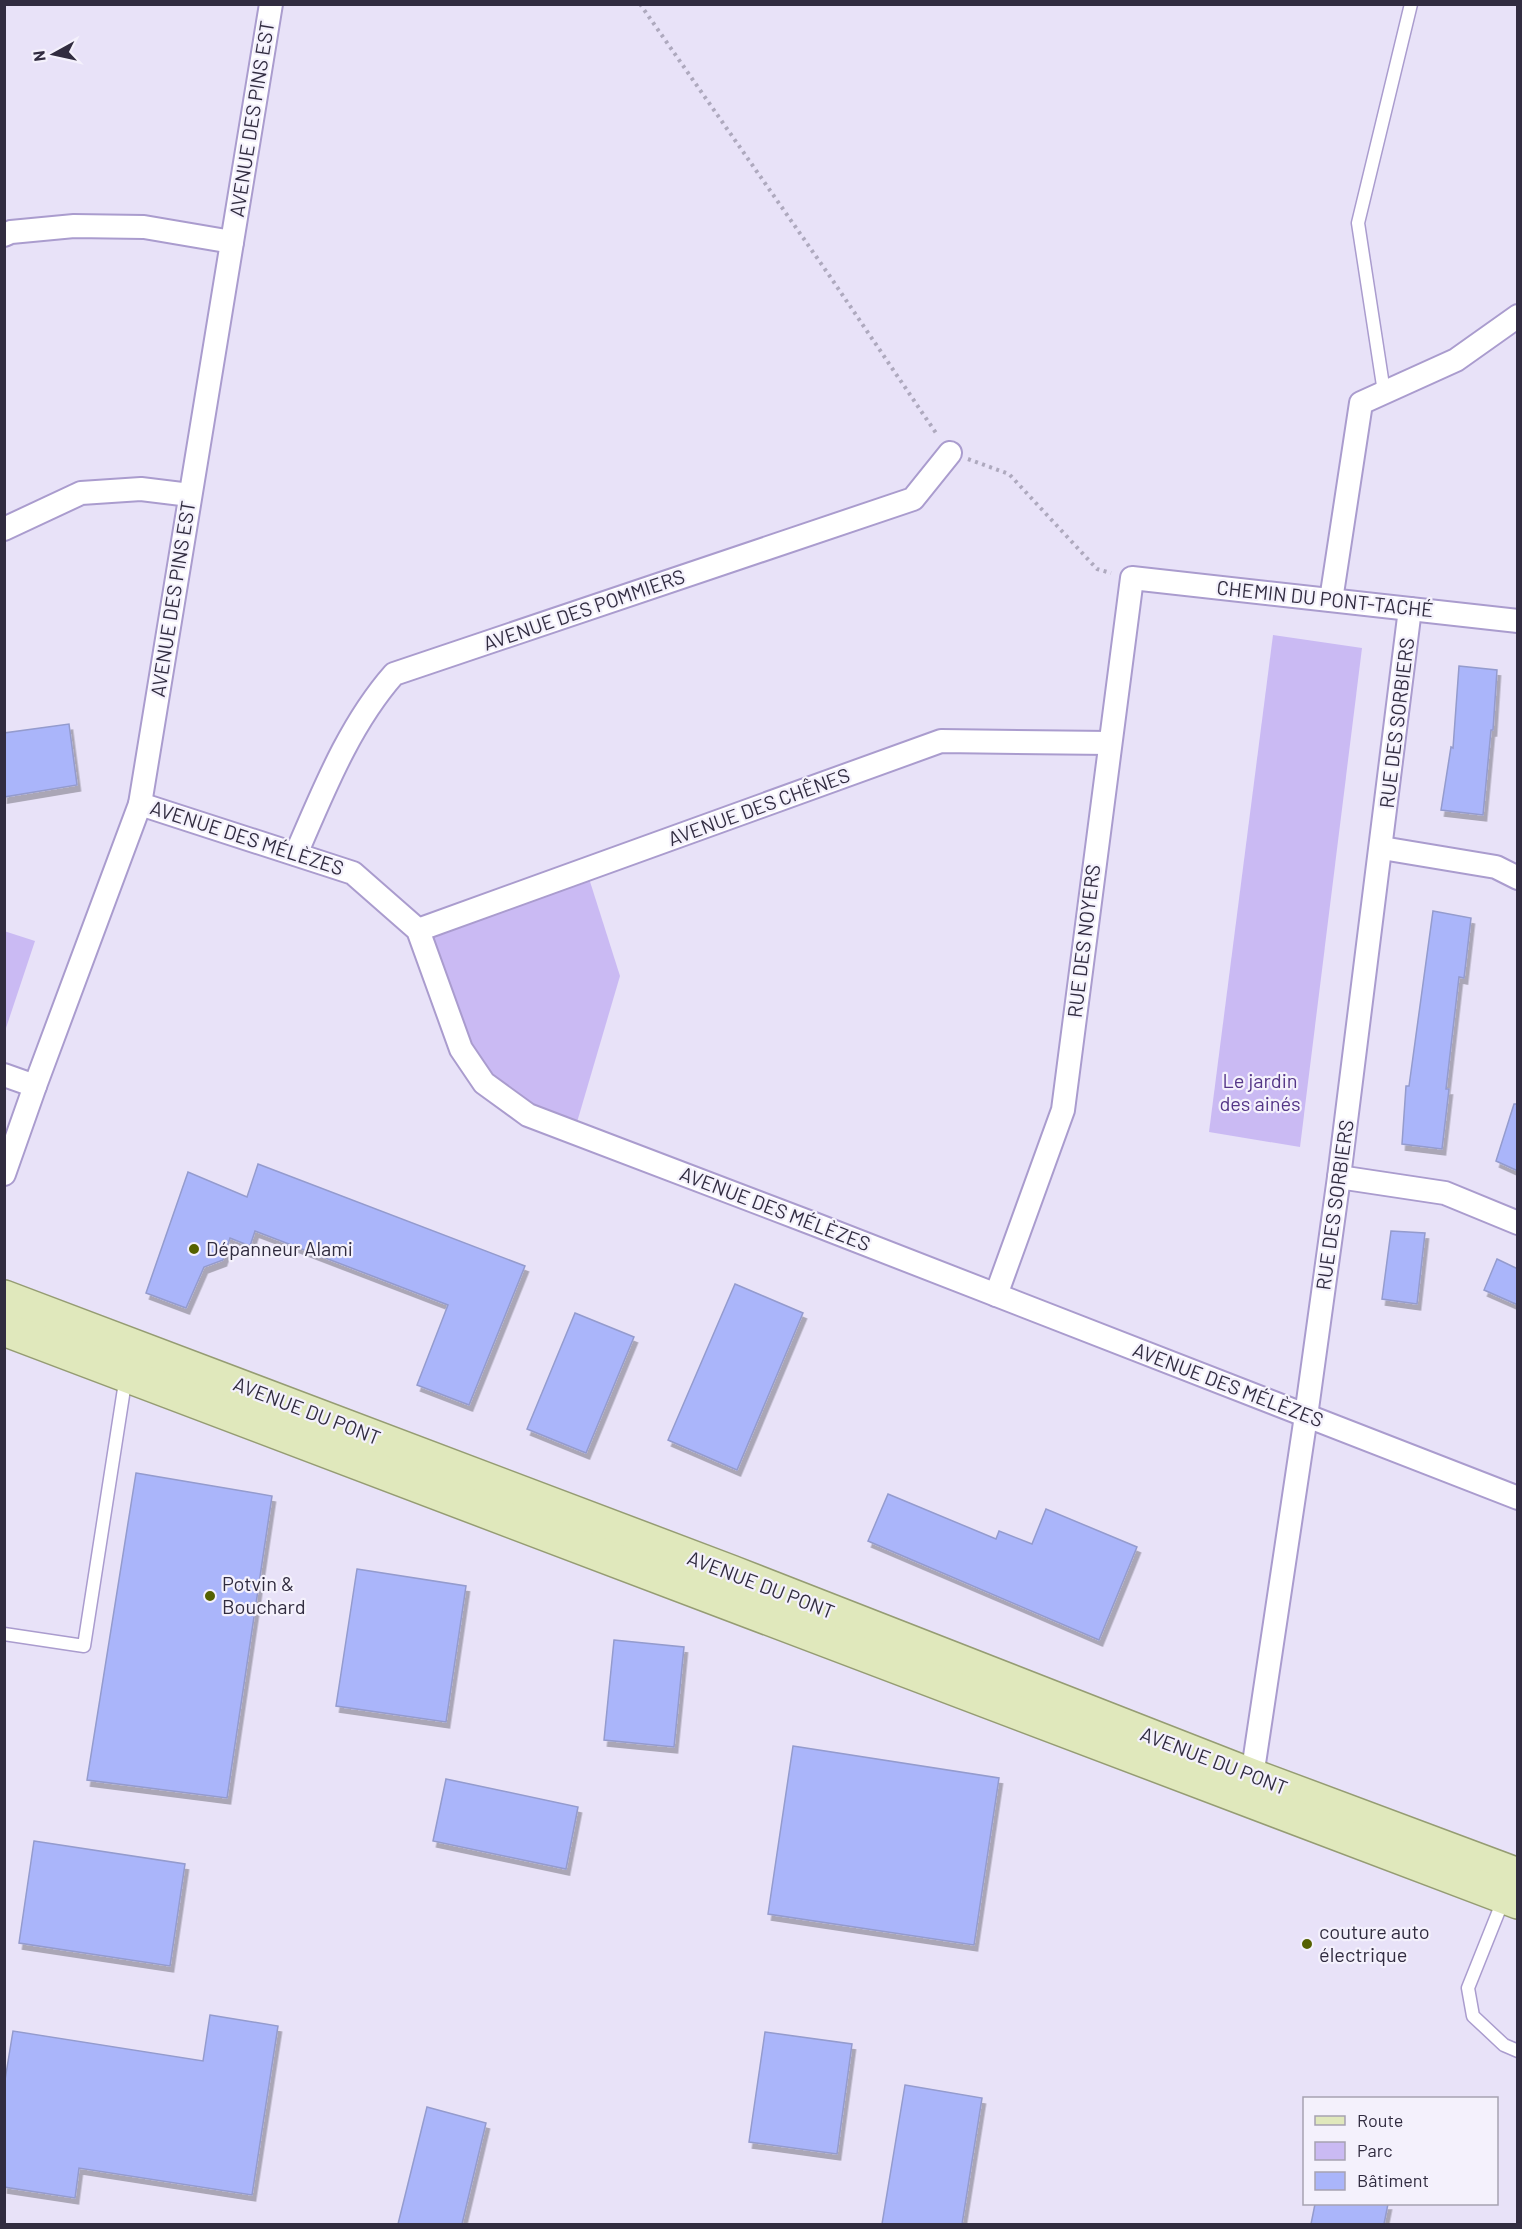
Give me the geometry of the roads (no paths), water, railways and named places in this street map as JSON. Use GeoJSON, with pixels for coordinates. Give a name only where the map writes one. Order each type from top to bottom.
{"type":"FeatureCollection","features":[{"type":"Feature","properties":{"kind":"main road","name":"AVENUE DU PONT"},"geometry":{"type":"LineString","coordinates":[[4,1297],[719,1568],[1250,1788],[1513,1891]]}},
{"type":"Feature","properties":{"kind":"main road","name":"AVENUE DU PONT"},"geometry":{"type":"LineString","coordinates":[[4,1329],[1250,1788]]}},
{"type":"Feature","properties":{"kind":"street","name":"AVENUE DES PINS EST"},"geometry":{"type":"LineString","coordinates":[[4,1174],[140,804],[271,4]]}},
{"type":"Feature","properties":{"kind":"street"},"geometry":{"type":"LineString","coordinates":[[4,235],[11,232],[74,226],[144,227],[232,242]]}},
{"type":"Feature","properties":{"kind":"street"},"geometry":{"type":"LineString","coordinates":[[1331,600],[1361,403],[1456,360],[1518,316]]}},
{"type":"Feature","properties":{"kind":"street","name":"AVENUE DES POMMIERS"},"geometry":{"type":"LineString","coordinates":[[296,854],[330,777],[376,694],[394,674],[913,499],[950,453]]}},
{"type":"Feature","properties":{"kind":"street"},"geometry":{"type":"LineString","coordinates":[[4,529],[81,493],[141,489],[190,495]]}},
{"type":"Feature","properties":{"kind":"street","name":"CHEMIN DU PONT-TACHÉ"},"geometry":{"type":"LineString","coordinates":[[1132,578],[1518,621]]}},
{"type":"Feature","properties":{"kind":"street","name":"RUE DES NOYERS"},"geometry":{"type":"LineString","coordinates":[[996,1295],[1062,1110],[1132,578]]}},
{"type":"Feature","properties":{"kind":"street","name":"RUE DES SORBIERS"},"geometry":{"type":"LineString","coordinates":[[1250,1788],[1339,1177],[1382,848],[1410,609]]}},
{"type":"Feature","properties":{"kind":"street","name":"AVENUE DES CHÊNES"},"geometry":{"type":"LineString","coordinates":[[418,930],[941,741],[1110,743]]}},
{"type":"Feature","properties":{"kind":"street","name":"AVENUE DES MÉLÈZES"},"geometry":{"type":"LineString","coordinates":[[140,804],[353,873],[418,930],[461,1048],[484,1083],[528,1115],[1518,1498]]}},
{"type":"Feature","properties":{"kind":"street"},"geometry":{"type":"LineString","coordinates":[[1382,848],[1496,867],[1518,878]]}},
{"type":"Feature","properties":{"kind":"street"},"geometry":{"type":"LineString","coordinates":[[4,1075],[35,1086]]}},
{"type":"Feature","properties":{"kind":"street"},"geometry":{"type":"LineString","coordinates":[[1339,1177],[1444,1193],[1518,1223]]}},
{"type":"Feature","properties":{"kind":"lane"},"geometry":{"type":"LineString","coordinates":[[1384,393],[1358,223],[1412,4]]}},
{"type":"Feature","properties":{"kind":"lane"},"geometry":{"type":"LineString","coordinates":[[4,1634],[84,1646],[126,1374]]}},
{"type":"Feature","properties":{"kind":"lane"},"geometry":{"type":"LineString","coordinates":[[1513,1891],[1468,1988],[1473,2016],[1504,2045],[1518,2051]]}},
{"type":"Feature","properties":{"kind":"place","name":"Dépanneur Alami"},"geometry":{"type":"Point","coordinates":[194,1249]}},
{"type":"Feature","properties":{"kind":"place","name":"Potvin & Bouchard"},"geometry":{"type":"Point","coordinates":[210,1596]}},
{"type":"Feature","properties":{"kind":"place","name":"couture auto électrique"},"geometry":{"type":"Point","coordinates":[1307,1944]}},
{"type":"Feature","properties":{"kind":"park label","name":"Le jardin des ainés"},"geometry":{"type":"Point","coordinates":[1260,1092]}}]}
